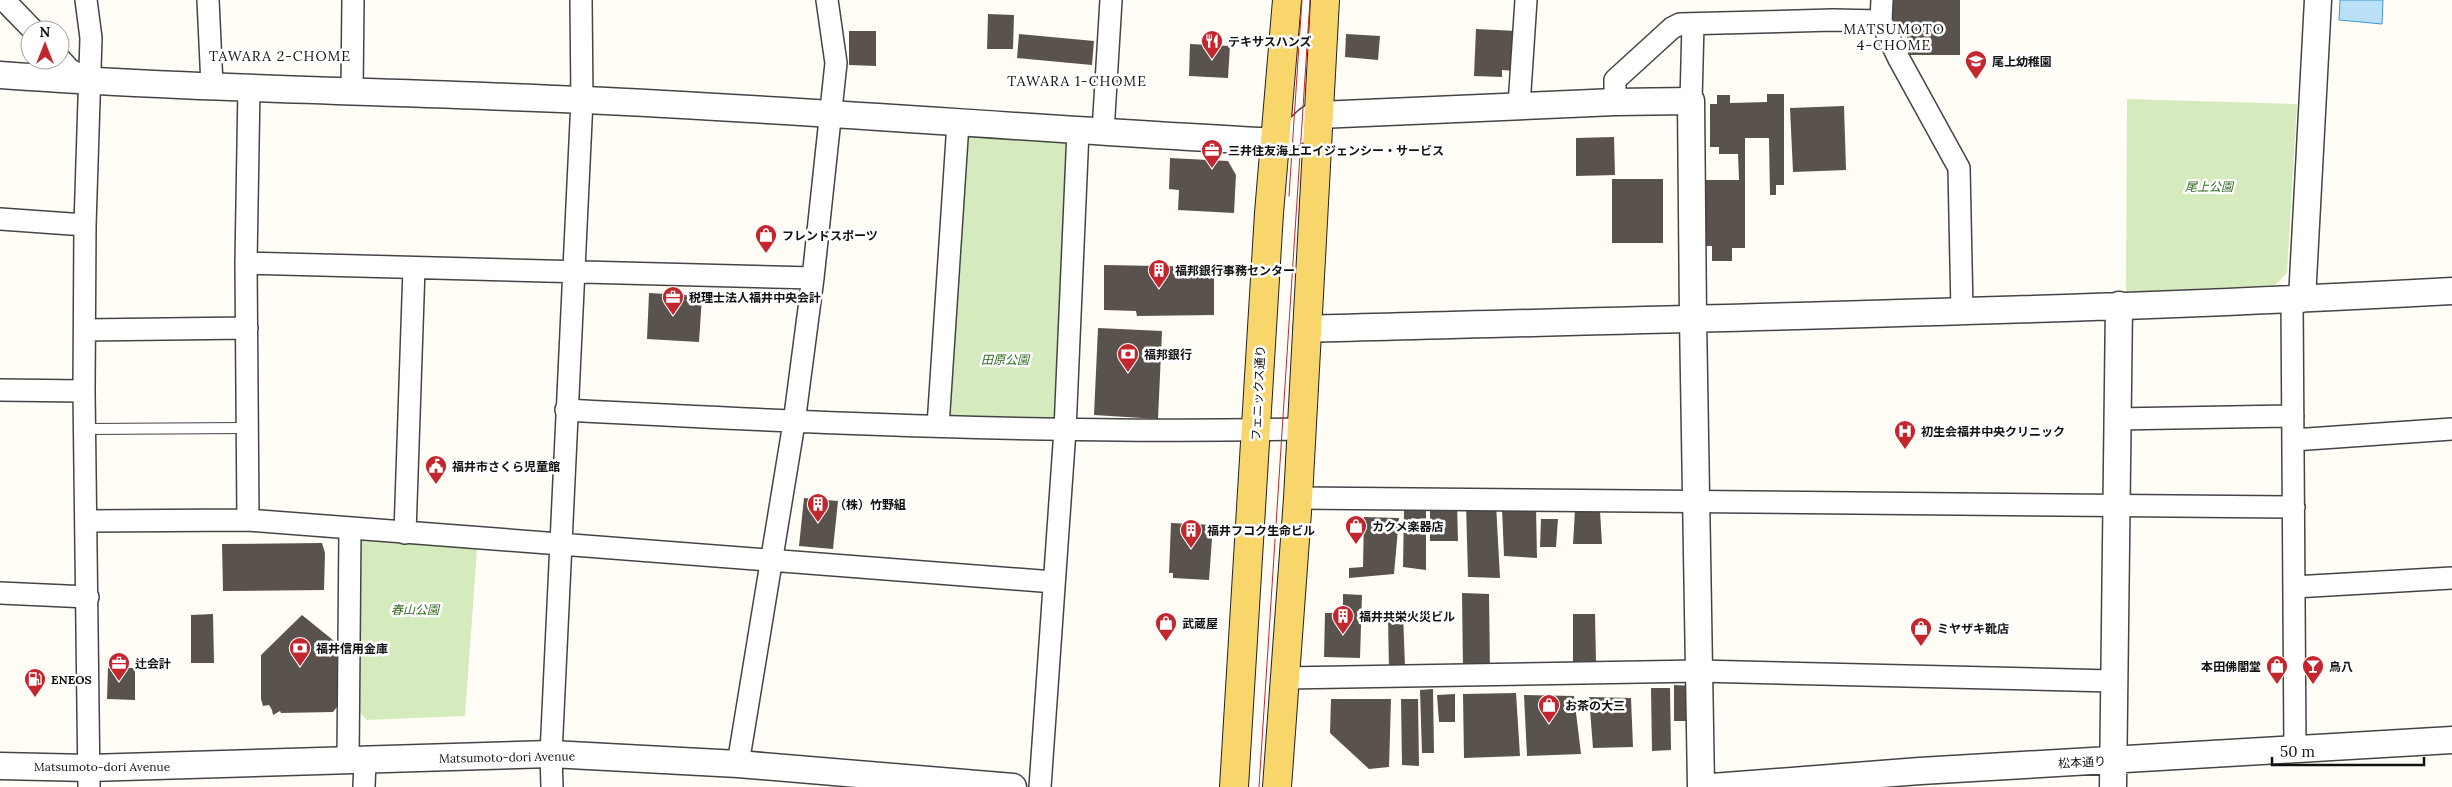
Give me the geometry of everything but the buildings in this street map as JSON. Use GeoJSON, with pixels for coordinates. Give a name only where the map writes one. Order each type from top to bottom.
{"type":"FeatureCollection","features":[{"type":"Feature","properties":{"kind":"main road","name":"フェニックス通り"},"geometry":{"type":"LineString","coordinates":[[1234,787],[1269,213],[1287,0]]}},
{"type":"Feature","properties":{"kind":"main road"},"geometry":{"type":"LineString","coordinates":[[1277,787],[1298,498],[1325,0]]}},
{"type":"Feature","properties":{"kind":"street"},"geometry":{"type":"LineString","coordinates":[[4,0],[23,20]]}},
{"type":"Feature","properties":{"kind":"street"},"geometry":{"type":"LineString","coordinates":[[86,0],[91,38],[85,225],[84,392],[86,429],[89,778]]}},
{"type":"Feature","properties":{"kind":"street"},"geometry":{"type":"LineString","coordinates":[[208,0],[212,85]]}},
{"type":"Feature","properties":{"kind":"street"},"geometry":{"type":"LineString","coordinates":[[352,91],[353,0]]}},
{"type":"Feature","properties":{"kind":"street"},"geometry":{"type":"LineString","coordinates":[[552,787],[551,754],[560,545],[582,100],[581,0]]}},
{"type":"Feature","properties":{"kind":"street"},"geometry":{"type":"LineString","coordinates":[[736,776],[794,422],[812,278],[836,57],[827,0]]}},
{"type":"Feature","properties":{"kind":"street"},"geometry":{"type":"LineString","coordinates":[[1040,787],[1065,430],[1091,132],[1111,0]]}},
{"type":"Feature","properties":{"kind":"street"},"geometry":{"type":"LineString","coordinates":[[1519,106],[1526,0]]}},
{"type":"Feature","properties":{"kind":"street"},"geometry":{"type":"LineString","coordinates":[[1882,0],[1881,22],[1899,59],[1959,168],[1962,311]]}},
{"type":"Feature","properties":{"kind":"street"},"geometry":{"type":"LineString","coordinates":[[2296,750],[2293,416],[2297,299],[2318,0]]}},
{"type":"Feature","properties":{"kind":"street"},"geometry":{"type":"LineString","coordinates":[[1615,102],[1615,80],[1676,26],[1833,20],[1881,22]]}},
{"type":"Feature","properties":{"kind":"street"},"geometry":{"type":"LineString","coordinates":[[1693,24],[1691,101],[1692,318],[1701,787]]}},
{"type":"Feature","properties":{"kind":"street"},"geometry":{"type":"LineString","coordinates":[[70,70],[89,81]]}},
{"type":"Feature","properties":{"kind":"street"},"geometry":{"type":"LineString","coordinates":[[0,75],[89,81],[582,100],[831,112],[1091,132],[1276,141],[1293,133],[1314,116],[1320,115],[1615,102],[1691,101]]}},
{"type":"Feature","properties":{"kind":"street"},"geometry":{"type":"LineString","coordinates":[[248,520],[246,263],[249,87]]}},
{"type":"Feature","properties":{"kind":"street"},"geometry":{"type":"LineString","coordinates":[[938,426],[958,122]]}},
{"type":"Feature","properties":{"kind":"street"},"geometry":{"type":"LineString","coordinates":[[0,220],[85,225]]}},
{"type":"Feature","properties":{"kind":"street"},"geometry":{"type":"LineString","coordinates":[[246,263],[812,278]]}},
{"type":"Feature","properties":{"kind":"street"},"geometry":{"type":"LineString","coordinates":[[405,533],[414,268]]}},
{"type":"Feature","properties":{"kind":"street"},"geometry":{"type":"LineString","coordinates":[[1307,329],[1962,311],[2297,299],[2452,291]]}},
{"type":"Feature","properties":{"kind":"street"},"geometry":{"type":"LineString","coordinates":[[2113,787],[2112,681],[2118,305]]}},
{"type":"Feature","properties":{"kind":"street"},"geometry":{"type":"LineString","coordinates":[[85,330],[247,328]]}},
{"type":"Feature","properties":{"kind":"street"},"geometry":{"type":"LineString","coordinates":[[0,390],[84,392]]}},
{"type":"Feature","properties":{"kind":"street"},"geometry":{"type":"LineString","coordinates":[[566,410],[794,422],[1065,430],[1301,429]]}},
{"type":"Feature","properties":{"kind":"street"},"geometry":{"type":"LineString","coordinates":[[2116,419],[2293,416]]}},
{"type":"Feature","properties":{"kind":"street"},"geometry":{"type":"LineString","coordinates":[[2293,440],[2452,429]]}},
{"type":"Feature","properties":{"kind":"street"},"geometry":{"type":"LineString","coordinates":[[1298,498],[2294,507]]}},
{"type":"Feature","properties":{"kind":"street"},"geometry":{"type":"LineString","coordinates":[[87,521],[248,520],[1054,582]]}},
{"type":"Feature","properties":{"kind":"street"},"geometry":{"type":"LineString","coordinates":[[350,528],[356,760],[364,787]]}},
{"type":"Feature","properties":{"kind":"street"},"geometry":{"type":"LineString","coordinates":[[2294,587],[2452,578]]}},
{"type":"Feature","properties":{"kind":"street"},"geometry":{"type":"LineString","coordinates":[[0,593],[88,597]]}},
{"type":"Feature","properties":{"kind":"street"},"geometry":{"type":"LineString","coordinates":[[1285,678],[1699,671],[2112,681]]}},
{"type":"Feature","properties":{"kind":"street","name":"松本通り"},"geometry":{"type":"LineString","coordinates":[[1712,787],[1920,779],[2113,760],[2452,740]]}},
{"type":"Feature","properties":{"kind":"street","name":"Matsumoto-dori Avenue"},"geometry":{"type":"LineString","coordinates":[[0,766],[89,778],[356,760],[551,754],[736,776],[1013,787]]}},
{"type":"Feature","properties":{"kind":"lane"},"geometry":{"type":"LineString","coordinates":[[86,429],[247,428]]}},
{"type":"Feature","properties":{"kind":"green space","name":"尾上公園"},"geometry":{"type":"Polygon","coordinates":[[[2127,99],[2297,104],[2287,273],[2275,285],[2126,292],[2127,99]]]}},
{"type":"Feature","properties":{"kind":"green space","name":"田原公園"},"geometry":{"type":"Polygon","coordinates":[[[967,135],[1070,142],[1057,424],[943,421],[967,135]]]}},
{"type":"Feature","properties":{"kind":"green space","name":"春山公園"},"geometry":{"type":"Polygon","coordinates":[[[361,539],[477,549],[465,716],[367,720],[356,709],[361,539]]]}},
{"type":"Feature","properties":{"kind":"water"},"geometry":{"type":"Polygon","coordinates":[[[2340,0],[2383,0],[2382,24],[2339,20],[2340,0]]]}},
{"type":"Feature","properties":{"kind":"tram line"},"geometry":{"type":"LineString","coordinates":[[1289,196],[1302,0]]}},
{"type":"Feature","properties":{"kind":"tram line"},"geometry":{"type":"LineString","coordinates":[[1259,787],[1310,0]]}},
{"type":"Feature","properties":{"kind":"place","name":"テキサスハンズ"},"geometry":{"type":"Point","coordinates":[1212,60]}},
{"type":"Feature","properties":{"kind":"place","name":"尾上幼稚園"},"geometry":{"type":"Point","coordinates":[1976,80]}},
{"type":"Feature","properties":{"kind":"place","name":"三井住友海上エイジェンシー・サービス"},"geometry":{"type":"Point","coordinates":[1212,169]}},
{"type":"Feature","properties":{"kind":"place","name":"フレンドスポーツ"},"geometry":{"type":"Point","coordinates":[766,254]}},
{"type":"Feature","properties":{"kind":"place","name":"福邦銀行事務センター"},"geometry":{"type":"Point","coordinates":[1159,289]}},
{"type":"Feature","properties":{"kind":"place","name":"税理士法人福井中央会計"},"geometry":{"type":"Point","coordinates":[673,316]}},
{"type":"Feature","properties":{"kind":"place","name":"福邦銀行"},"geometry":{"type":"Point","coordinates":[1128,373]}},
{"type":"Feature","properties":{"kind":"place","name":"初生会福井中央クリニック"},"geometry":{"type":"Point","coordinates":[1905,450]}},
{"type":"Feature","properties":{"kind":"place","name":"福井市さくら児童館"},"geometry":{"type":"Point","coordinates":[436,485]}},
{"type":"Feature","properties":{"kind":"place","name":"（株）竹野組"},"geometry":{"type":"Point","coordinates":[818,523]}},
{"type":"Feature","properties":{"kind":"place","name":"カクメ楽器店"},"geometry":{"type":"Point","coordinates":[1356,545]}},
{"type":"Feature","properties":{"kind":"place","name":"福井フコク生命ビル"},"geometry":{"type":"Point","coordinates":[1191,549]}},
{"type":"Feature","properties":{"kind":"place","name":"福井共栄火災ビル"},"geometry":{"type":"Point","coordinates":[1343,635]}},
{"type":"Feature","properties":{"kind":"place","name":"武蔵屋"},"geometry":{"type":"Point","coordinates":[1166,642]}},
{"type":"Feature","properties":{"kind":"place","name":"ミヤザキ靴店"},"geometry":{"type":"Point","coordinates":[1921,647]}},
{"type":"Feature","properties":{"kind":"place","name":"福井信用金庫"},"geometry":{"type":"Point","coordinates":[300,667]}},
{"type":"Feature","properties":{"kind":"place","name":"辻会計"},"geometry":{"type":"Point","coordinates":[119,682]}},
{"type":"Feature","properties":{"kind":"place","name":"本田佛閣堂"},"geometry":{"type":"Point","coordinates":[2277,685]}},
{"type":"Feature","properties":{"kind":"place","name":"鳥八"},"geometry":{"type":"Point","coordinates":[2313,685]}},
{"type":"Feature","properties":{"kind":"place","name":"ENEOS"},"geometry":{"type":"Point","coordinates":[35,698]}},
{"type":"Feature","properties":{"kind":"place","name":"お茶の大三"},"geometry":{"type":"Point","coordinates":[1549,724]}},
{"type":"Feature","properties":{"kind":"district","name":"MATSUMOTO 4-CHOME"},"geometry":{"type":"Point","coordinates":[1894,38]}},
{"type":"Feature","properties":{"kind":"district","name":"TAWARA 2-CHOME"},"geometry":{"type":"Point","coordinates":[280,56]}},
{"type":"Feature","properties":{"kind":"district","name":"TAWARA 1-CHOME"},"geometry":{"type":"Point","coordinates":[1077,81]}}]}
